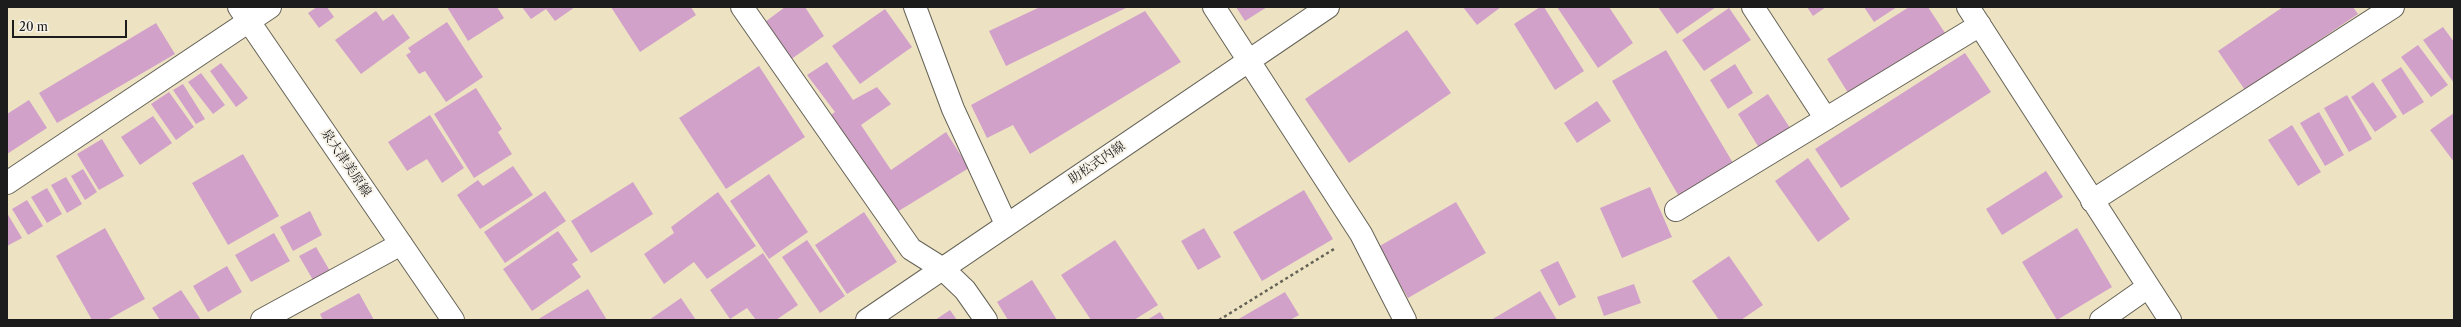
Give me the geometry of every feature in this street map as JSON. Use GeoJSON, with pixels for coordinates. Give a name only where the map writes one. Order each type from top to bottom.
{"type":"FeatureCollection","features":[{"type":"Feature","properties":{"kind":"street"},"geometry":{"type":"LineString","coordinates":[[7,183],[244,14],[270,7]]}},
{"type":"Feature","properties":{"kind":"street"},"geometry":{"type":"LineString","coordinates":[[742,7],[911,249],[943,269],[965,290],[986,320]]}},
{"type":"Feature","properties":{"kind":"street"},"geometry":{"type":"LineString","coordinates":[[915,7],[953,109],[1006,224]]}},
{"type":"Feature","properties":{"kind":"street"},"geometry":{"type":"LineString","coordinates":[[1214,7],[1360,234],[1405,320]]}},
{"type":"Feature","properties":{"kind":"street","name":"助松式内線"},"geometry":{"type":"LineString","coordinates":[[867,320],[943,269],[1006,224],[1328,7]]}},
{"type":"Feature","properties":{"kind":"street"},"geometry":{"type":"LineString","coordinates":[[1753,7],[1826,119]]}},
{"type":"Feature","properties":{"kind":"street"},"geometry":{"type":"LineString","coordinates":[[1968,7],[2170,320]]}},
{"type":"Feature","properties":{"kind":"street"},"geometry":{"type":"LineString","coordinates":[[2092,201],[2393,7]]}},
{"type":"Feature","properties":{"kind":"street","name":"泉大津美原線"},"geometry":{"type":"LineString","coordinates":[[244,14],[453,320]]}},
{"type":"Feature","properties":{"kind":"street"},"geometry":{"type":"LineString","coordinates":[[1676,210],[1980,25]]}},
{"type":"Feature","properties":{"kind":"street"},"geometry":{"type":"LineString","coordinates":[[262,320],[402,244]]}},
{"type":"Feature","properties":{"kind":"street"},"geometry":{"type":"LineString","coordinates":[[2101,320],[2148,287]]}},
{"type":"Feature","properties":{"kind":"path"},"geometry":{"type":"LineString","coordinates":[[1219,320],[1360,234]]}},
{"type":"Feature","properties":{"kind":"building"},"geometry":{"type":"Polygon","coordinates":[[[317,7],[327,7],[334,17],[319,28],[308,13],[317,7]]]}},
{"type":"Feature","properties":{"kind":"building"},"geometry":{"type":"Polygon","coordinates":[[[447,7],[497,7],[504,18],[468,41],[447,7]]]}},
{"type":"Feature","properties":{"kind":"building"},"geometry":{"type":"Polygon","coordinates":[[[522,7],[575,7],[555,21],[546,9],[531,19],[522,7]]]}},
{"type":"Feature","properties":{"kind":"building"},"geometry":{"type":"Polygon","coordinates":[[[611,7],[691,7],[696,15],[640,52],[611,7]]]}},
{"type":"Feature","properties":{"kind":"building"},"geometry":{"type":"Polygon","coordinates":[[[785,7],[805,7],[824,36],[790,60],[765,22],[785,7]]]}},
{"type":"Feature","properties":{"kind":"building"},"geometry":{"type":"Polygon","coordinates":[[[1040,7],[1128,7],[1006,66],[989,31],[1040,7]]]}},
{"type":"Feature","properties":{"kind":"building"},"geometry":{"type":"Polygon","coordinates":[[[1236,7],[1267,7],[1245,21],[1236,7]]]}},
{"type":"Feature","properties":{"kind":"building"},"geometry":{"type":"Polygon","coordinates":[[[1463,7],[1501,7],[1477,25],[1463,7]]]}},
{"type":"Feature","properties":{"kind":"building"},"geometry":{"type":"Polygon","coordinates":[[[1540,7],[1544,7],[1584,71],[1555,90],[1514,24],[1540,7]]]}},
{"type":"Feature","properties":{"kind":"building"},"geometry":{"type":"Polygon","coordinates":[[[1557,7],[1609,7],[1633,43],[1598,68],[1557,7]]]}},
{"type":"Feature","properties":{"kind":"building"},"geometry":{"type":"Polygon","coordinates":[[[1658,7],[1716,7],[1677,34],[1658,7]]]}},
{"type":"Feature","properties":{"kind":"building"},"geometry":{"type":"Polygon","coordinates":[[[1807,7],[1826,7],[1813,16],[1807,7]]]}},
{"type":"Feature","properties":{"kind":"building"},"geometry":{"type":"Polygon","coordinates":[[[1864,7],[1897,7],[1874,22],[1864,7]]]}},
{"type":"Feature","properties":{"kind":"building"},"geometry":{"type":"Polygon","coordinates":[[[1909,7],[1928,7],[1947,36],[1850,96],[1827,59],[1909,7]]]}},
{"type":"Feature","properties":{"kind":"building"},"geometry":{"type":"Polygon","coordinates":[[[2283,7],[2353,7],[2358,14],[2245,90],[2218,51],[2283,7]]]}},
{"type":"Feature","properties":{"kind":"building"},"geometry":{"type":"Polygon","coordinates":[[[1729,8],[1751,40],[1704,71],[1682,40],[1729,8]]]}},
{"type":"Feature","properties":{"kind":"building"},"geometry":{"type":"Polygon","coordinates":[[[885,9],[912,47],[860,84],[832,46],[885,9]]]}},
{"type":"Feature","properties":{"kind":"building"},"geometry":{"type":"Polygon","coordinates":[[[376,11],[383,21],[393,14],[410,38],[361,74],[335,40],[376,11]]]}},
{"type":"Feature","properties":{"kind":"building"},"geometry":{"type":"Polygon","coordinates":[[[1145,11],[1181,62],[1030,154],[1013,125],[987,138],[971,105],[1145,11]]]}},
{"type":"Feature","properties":{"kind":"building"},"geometry":{"type":"Polygon","coordinates":[[[447,22],[483,77],[446,102],[425,71],[419,74],[406,55],[411,52],[408,48],[447,22]]]}},
{"type":"Feature","properties":{"kind":"building"},"geometry":{"type":"Polygon","coordinates":[[[156,23],[175,54],[57,123],[39,93],[156,23]]]}},
{"type":"Feature","properties":{"kind":"building"},"geometry":{"type":"Polygon","coordinates":[[[2443,27],[2454,42],[2454,83],[2423,40],[2443,27]]]}},
{"type":"Feature","properties":{"kind":"building"},"geometry":{"type":"Polygon","coordinates":[[[1407,30],[1451,93],[1349,163],[1305,99],[1407,30]]]}},
{"type":"Feature","properties":{"kind":"building"},"geometry":{"type":"Polygon","coordinates":[[[2418,45],[2448,85],[2431,97],[2401,57],[2418,45]]]}},
{"type":"Feature","properties":{"kind":"building"},"geometry":{"type":"Polygon","coordinates":[[[1666,50],[1736,168],[1681,200],[1612,81],[1666,50]]]}},
{"type":"Feature","properties":{"kind":"building"},"geometry":{"type":"Polygon","coordinates":[[[1965,53],[1991,92],[1841,188],[1815,149],[1965,53]]]}},
{"type":"Feature","properties":{"kind":"building"},"geometry":{"type":"Polygon","coordinates":[[[827,62],[853,100],[877,87],[891,104],[861,125],[891,170],[946,132],[969,168],[897,212],[824,120],[835,112],[807,75],[827,62]]]}},
{"type":"Feature","properties":{"kind":"building"},"geometry":{"type":"Polygon","coordinates":[[[221,63],[248,98],[236,107],[210,71],[221,63]]]}},
{"type":"Feature","properties":{"kind":"building"},"geometry":{"type":"Polygon","coordinates":[[[1735,64],[1753,93],[1728,109],[1710,80],[1735,64]]]}},
{"type":"Feature","properties":{"kind":"building"},"geometry":{"type":"Polygon","coordinates":[[[759,66],[805,137],[726,189],[679,118],[759,66]]]}},
{"type":"Feature","properties":{"kind":"building"},"geometry":{"type":"Polygon","coordinates":[[[2401,67],[2424,102],[2403,115],[2381,80],[2401,67]]]}},
{"type":"Feature","properties":{"kind":"building"},"geometry":{"type":"Polygon","coordinates":[[[201,73],[225,105],[213,114],[188,82],[201,73]]]}},
{"type":"Feature","properties":{"kind":"building"},"geometry":{"type":"Polygon","coordinates":[[[2373,82],[2397,117],[2375,132],[2351,97],[2373,82]]]}},
{"type":"Feature","properties":{"kind":"building"},"geometry":{"type":"Polygon","coordinates":[[[183,84],[205,119],[196,124],[173,90],[183,84]]]}},
{"type":"Feature","properties":{"kind":"building"},"geometry":{"type":"Polygon","coordinates":[[[476,88],[502,129],[498,132],[512,154],[474,178],[434,114],[476,88]]]}},
{"type":"Feature","properties":{"kind":"building"},"geometry":{"type":"Polygon","coordinates":[[[169,92],[194,127],[176,140],[151,104],[169,92]]]}},
{"type":"Feature","properties":{"kind":"building"},"geometry":{"type":"Polygon","coordinates":[[[1768,94],[1792,131],[1761,151],[1738,114],[1768,94]]]}},
{"type":"Feature","properties":{"kind":"building"},"geometry":{"type":"Polygon","coordinates":[[[2347,95],[2372,139],[2349,152],[2324,108],[2347,95]]]}},
{"type":"Feature","properties":{"kind":"building"},"geometry":{"type":"Polygon","coordinates":[[[29,100],[47,128],[7,154],[7,114],[29,100]]]}},
{"type":"Feature","properties":{"kind":"building"},"geometry":{"type":"Polygon","coordinates":[[[1597,101],[1611,121],[1577,143],[1564,123],[1597,101]]]}},
{"type":"Feature","properties":{"kind":"building"},"geometry":{"type":"Polygon","coordinates":[[[2319,112],[2344,155],[2325,166],[2300,123],[2319,112]]]}},
{"type":"Feature","properties":{"kind":"building"},"geometry":{"type":"Polygon","coordinates":[[[2454,113],[2454,162],[2430,130],[2454,113]]]}},
{"type":"Feature","properties":{"kind":"building"},"geometry":{"type":"Polygon","coordinates":[[[430,115],[464,168],[442,183],[427,159],[407,171],[388,142],[430,115]]]}},
{"type":"Feature","properties":{"kind":"building"},"geometry":{"type":"Polygon","coordinates":[[[153,116],[172,143],[140,165],[121,137],[153,116]]]}},
{"type":"Feature","properties":{"kind":"building"},"geometry":{"type":"Polygon","coordinates":[[[2292,125],[2321,172],[2298,186],[2268,140],[2292,125]]]}},
{"type":"Feature","properties":{"kind":"building"},"geometry":{"type":"Polygon","coordinates":[[[102,139],[124,176],[99,190],[77,154],[102,139]]]}},
{"type":"Feature","properties":{"kind":"building"},"geometry":{"type":"Polygon","coordinates":[[[243,154],[279,216],[228,245],[192,183],[243,154]]]}},
{"type":"Feature","properties":{"kind":"building"},"geometry":{"type":"Polygon","coordinates":[[[1808,158],[1850,219],[1818,242],[1775,181],[1808,158]]]}},
{"type":"Feature","properties":{"kind":"building"},"geometry":{"type":"Polygon","coordinates":[[[513,166],[533,195],[480,229],[457,195],[478,180],[483,186],[513,166]]]}},
{"type":"Feature","properties":{"kind":"building"},"geometry":{"type":"Polygon","coordinates":[[[83,169],[97,192],[85,200],[71,176],[83,169]]]}},
{"type":"Feature","properties":{"kind":"building"},"geometry":{"type":"Polygon","coordinates":[[[2046,171],[2063,197],[2002,235],[1986,209],[2046,171]]]}},
{"type":"Feature","properties":{"kind":"building"},"geometry":{"type":"Polygon","coordinates":[[[769,174],[808,232],[769,259],[730,201],[769,174]]]}},
{"type":"Feature","properties":{"kind":"building"},"geometry":{"type":"Polygon","coordinates":[[[66,177],[82,204],[67,213],[51,185],[66,177]]]}},
{"type":"Feature","properties":{"kind":"building"},"geometry":{"type":"Polygon","coordinates":[[[633,182],[653,214],[591,253],[571,221],[633,182]]]}},
{"type":"Feature","properties":{"kind":"building"},"geometry":{"type":"Polygon","coordinates":[[[1650,187],[1672,237],[1622,258],[1600,208],[1650,187]]]}},
{"type":"Feature","properties":{"kind":"building"},"geometry":{"type":"Polygon","coordinates":[[[47,188],[62,214],[47,223],[31,197],[47,188]]]}},
{"type":"Feature","properties":{"kind":"building"},"geometry":{"type":"Polygon","coordinates":[[[1304,190],[1333,239],[1262,281],[1233,232],[1304,190]]]}},
{"type":"Feature","properties":{"kind":"building"},"geometry":{"type":"Polygon","coordinates":[[[545,191],[566,221],[505,263],[484,232],[545,191]]]}},
{"type":"Feature","properties":{"kind":"building"},"geometry":{"type":"Polygon","coordinates":[[[718,192],[756,246],[707,279],[694,262],[664,284],[644,254],[674,233],[671,227],[718,192]]]}},
{"type":"Feature","properties":{"kind":"building"},"geometry":{"type":"Polygon","coordinates":[[[27,200],[43,226],[28,235],[12,209],[27,200]]]}},
{"type":"Feature","properties":{"kind":"building"},"geometry":{"type":"Polygon","coordinates":[[[1456,202],[1486,253],[1408,298],[1378,247],[1456,202]]]}},
{"type":"Feature","properties":{"kind":"building"},"geometry":{"type":"Polygon","coordinates":[[[310,211],[322,235],[293,251],[280,227],[310,211]]]}},
{"type":"Feature","properties":{"kind":"building"},"geometry":{"type":"Polygon","coordinates":[[[864,212],[897,262],[847,294],[815,245],[864,212]]]}},
{"type":"Feature","properties":{"kind":"building"},"geometry":{"type":"Polygon","coordinates":[[[7,213],[22,238],[7,246],[7,213]]]}},
{"type":"Feature","properties":{"kind":"building"},"geometry":{"type":"Polygon","coordinates":[[[105,228],[145,299],[107,320],[92,320],[56,256],[105,228]]]}},
{"type":"Feature","properties":{"kind":"building"},"geometry":{"type":"Polygon","coordinates":[[[1204,228],[1221,257],[1198,270],[1181,241],[1204,228]]]}},
{"type":"Feature","properties":{"kind":"building"},"geometry":{"type":"Polygon","coordinates":[[[2077,228],[2112,287],[2057,320],[2022,262],[2077,228]]]}},
{"type":"Feature","properties":{"kind":"building"},"geometry":{"type":"Polygon","coordinates":[[[558,231],[578,260],[572,264],[581,277],[532,311],[503,269],[558,231]]]}},
{"type":"Feature","properties":{"kind":"building"},"geometry":{"type":"Polygon","coordinates":[[[274,233],[290,261],[251,282],[235,255],[274,233]]]}},
{"type":"Feature","properties":{"kind":"building"},"geometry":{"type":"Polygon","coordinates":[[[807,240],[845,296],[820,313],[782,257],[807,240]]]}},
{"type":"Feature","properties":{"kind":"building"},"geometry":{"type":"Polygon","coordinates":[[[1115,240],[1158,305],[1134,320],[1091,320],[1061,275],[1115,240]]]}},
{"type":"Feature","properties":{"kind":"building"},"geometry":{"type":"Polygon","coordinates":[[[316,247],[330,271],[313,280],[299,256],[316,247]]]}},
{"type":"Feature","properties":{"kind":"building"},"geometry":{"type":"Polygon","coordinates":[[[763,253],[798,305],[776,320],[756,320],[747,308],[730,319],[710,290],[763,253]]]}},
{"type":"Feature","properties":{"kind":"building"},"geometry":{"type":"Polygon","coordinates":[[[1729,256],[1763,305],[1741,320],[1719,320],[1692,281],[1729,256]]]}},
{"type":"Feature","properties":{"kind":"building"},"geometry":{"type":"Polygon","coordinates":[[[1558,261],[1576,297],[1559,306],[1540,270],[1558,261]]]}},
{"type":"Feature","properties":{"kind":"building"},"geometry":{"type":"Polygon","coordinates":[[[227,266],[242,292],[208,312],[193,286],[227,266]]]}},
{"type":"Feature","properties":{"kind":"building"},"geometry":{"type":"Polygon","coordinates":[[[1032,280],[1057,320],[1008,320],[997,302],[1032,280]]]}},
{"type":"Feature","properties":{"kind":"building"},"geometry":{"type":"Polygon","coordinates":[[[1634,284],[1641,303],[1604,316],[1597,297],[1634,284]]]}},
{"type":"Feature","properties":{"kind":"building"},"geometry":{"type":"Polygon","coordinates":[[[588,289],[607,320],[537,320],[588,289]]]}},
{"type":"Feature","properties":{"kind":"building"},"geometry":{"type":"Polygon","coordinates":[[[181,290],[201,320],[160,320],[152,308],[181,290]]]}},
{"type":"Feature","properties":{"kind":"building"},"geometry":{"type":"Polygon","coordinates":[[[1540,291],[1557,320],[1491,320],[1540,291]]]}},
{"type":"Feature","properties":{"kind":"building"},"geometry":{"type":"Polygon","coordinates":[[[1285,292],[1299,315],[1290,320],[1237,320],[1285,292]]]}},
{"type":"Feature","properties":{"kind":"building"},"geometry":{"type":"Polygon","coordinates":[[[359,293],[374,320],[323,320],[320,314],[359,293]]]}},
{"type":"Feature","properties":{"kind":"building"},"geometry":{"type":"Polygon","coordinates":[[[681,298],[696,320],[649,320],[681,298]]]}},
{"type":"Feature","properties":{"kind":"building"},"geometry":{"type":"Polygon","coordinates":[[[950,310],[957,320],[935,320],[950,310]]]}},
{"type":"Feature","properties":{"kind":"building"},"geometry":{"type":"Polygon","coordinates":[[[1160,312],[1165,320],[1147,320],[1160,312]]]}}]}
